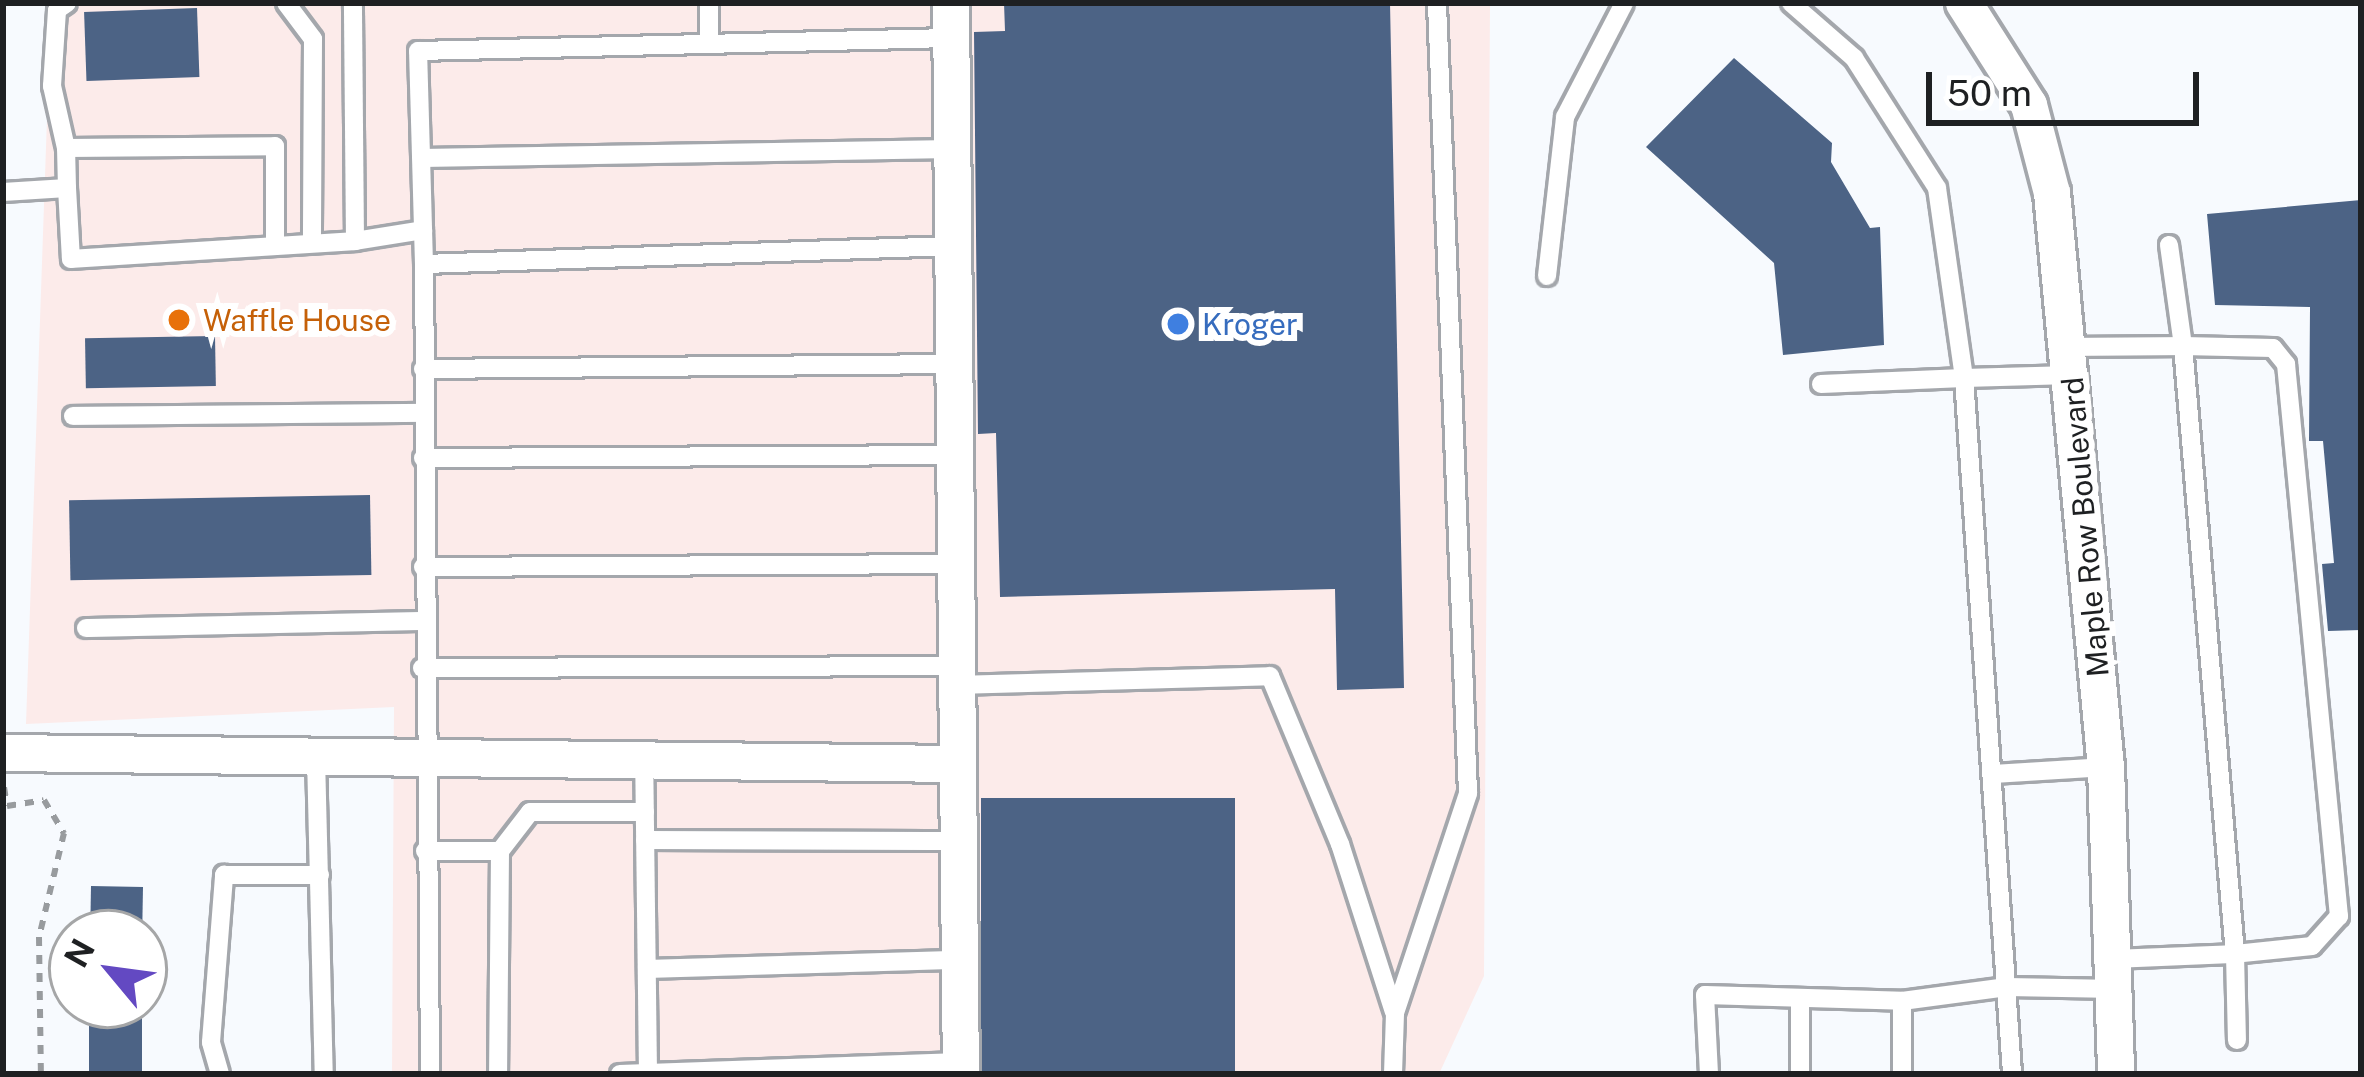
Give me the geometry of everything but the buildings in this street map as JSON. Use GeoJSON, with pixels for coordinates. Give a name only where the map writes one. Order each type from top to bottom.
{"type":"FeatureCollection","features":[{"type":"Feature","properties":{"kind":"street","name":"Maple Row Boulevard"},"geometry":{"type":"LineString","coordinates":[[1964,3],[2029,105],[2052,193],[2106,766],[2116,1074]]}},
{"type":"Feature","properties":{"kind":"street"},"geometry":{"type":"LineString","coordinates":[[951,20],[960,1068]]}},
{"type":"Feature","properties":{"kind":"street"},"geometry":{"type":"LineString","coordinates":[[3,754],[957,764]]}},
{"type":"Feature","properties":{"kind":"lane"},"geometry":{"type":"LineString","coordinates":[[67,3],[57,10],[52,86],[66,148],[71,260],[355,241],[423,230]]}},
{"type":"Feature","properties":{"kind":"lane"},"geometry":{"type":"LineString","coordinates":[[286,3],[313,39],[312,243]]}},
{"type":"Feature","properties":{"kind":"lane"},"geometry":{"type":"LineString","coordinates":[[353,3],[355,241]]}},
{"type":"Feature","properties":{"kind":"lane"},"geometry":{"type":"LineString","coordinates":[[709,3],[710,44]]}},
{"type":"Feature","properties":{"kind":"lane"},"geometry":{"type":"LineString","coordinates":[[1393,1074],[1394,1013],[1468,793],[1437,3]]}},
{"type":"Feature","properties":{"kind":"lane"},"geometry":{"type":"LineString","coordinates":[[1547,276],[1565,117],[1624,3]]}},
{"type":"Feature","properties":{"kind":"lane"},"geometry":{"type":"LineString","coordinates":[[1791,3],[1854,58],[1936,188],[1964,378],[2012,1074]]}},
{"type":"Feature","properties":{"kind":"lane"},"geometry":{"type":"LineString","coordinates":[[430,1074],[422,758],[424,265],[418,51],[710,44],[951,20]]}},
{"type":"Feature","properties":{"kind":"lane"},"geometry":{"type":"LineString","coordinates":[[66,148],[275,146],[275,246]]}},
{"type":"Feature","properties":{"kind":"lane"},"geometry":{"type":"LineString","coordinates":[[422,158],[952,149]]}},
{"type":"Feature","properties":{"kind":"lane"},"geometry":{"type":"LineString","coordinates":[[3,192],[67,188]]}},
{"type":"Feature","properties":{"kind":"lane"},"geometry":{"type":"LineString","coordinates":[[2169,244],[2183,346],[2235,954],[2236,1040]]}},
{"type":"Feature","properties":{"kind":"lane"},"geometry":{"type":"LineString","coordinates":[[424,265],[952,246]]}},
{"type":"Feature","properties":{"kind":"lane"},"geometry":{"type":"LineString","coordinates":[[1709,1074],[1706,995],[1800,1002],[1902,1001],[2312,946],[2339,916],[2286,364],[2272,348],[2183,346],[1964,378],[1821,384]]}},
{"type":"Feature","properties":{"kind":"lane"},"geometry":{"type":"LineString","coordinates":[[423,370],[953,364]]}},
{"type":"Feature","properties":{"kind":"lane"},"geometry":{"type":"LineString","coordinates":[[73,416],[423,413]]}},
{"type":"Feature","properties":{"kind":"lane"},"geometry":{"type":"LineString","coordinates":[[423,458],[954,454]]}},
{"type":"Feature","properties":{"kind":"lane"},"geometry":{"type":"LineString","coordinates":[[423,567],[955,564]]}},
{"type":"Feature","properties":{"kind":"lane"},"geometry":{"type":"LineString","coordinates":[[86,628],[423,621]]}},
{"type":"Feature","properties":{"kind":"lane"},"geometry":{"type":"LineString","coordinates":[[422,668],[1270,676],[1340,844],[1394,1013]]}},
{"type":"Feature","properties":{"kind":"lane"},"geometry":{"type":"LineString","coordinates":[[316,757],[324,1074]]}},
{"type":"Feature","properties":{"kind":"lane"},"geometry":{"type":"LineString","coordinates":[[644,760],[648,1072]]}},
{"type":"Feature","properties":{"kind":"lane"},"geometry":{"type":"LineString","coordinates":[[1994,774],[2106,766]]}},
{"type":"Feature","properties":{"kind":"lane"},"geometry":{"type":"LineString","coordinates":[[498,1074],[500,850],[530,812],[645,812]]}},
{"type":"Feature","properties":{"kind":"lane"},"geometry":{"type":"LineString","coordinates":[[645,841],[958,841]]}},
{"type":"Feature","properties":{"kind":"lane"},"geometry":{"type":"LineString","coordinates":[[425,851],[500,850]]}},
{"type":"Feature","properties":{"kind":"lane"},"geometry":{"type":"LineString","coordinates":[[220,1074],[211,1042],[224,875],[320,874]]}},
{"type":"Feature","properties":{"kind":"lane"},"geometry":{"type":"LineString","coordinates":[[647,969],[959,960]]}},
{"type":"Feature","properties":{"kind":"lane"},"geometry":{"type":"LineString","coordinates":[[1902,1001],[1902,1074]]}},
{"type":"Feature","properties":{"kind":"lane"},"geometry":{"type":"LineString","coordinates":[[1800,1002],[1800,1074]]}},
{"type":"Feature","properties":{"kind":"lane"},"geometry":{"type":"LineString","coordinates":[[620,1074],[960,1068]]}},
{"type":"Feature","properties":{"kind":"path"},"geometry":{"type":"LineString","coordinates":[[3,784],[7,806],[44,800],[64,833],[40,938],[41,1074]]}},
{"type":"Feature","properties":{"kind":"shaded area"},"geometry":{"type":"Polygon","coordinates":[[[51,3],[1490,3],[1484,976],[1439,1074],[392,1074],[394,707],[26,724],[51,3]]]}},
{"type":"Feature","properties":{"kind":"place","name":"Waffle House"},"geometry":{"type":"Point","coordinates":[179,320]}},
{"type":"Feature","properties":{"kind":"place","name":"Kroger"},"geometry":{"type":"Point","coordinates":[1178,324]}}]}
